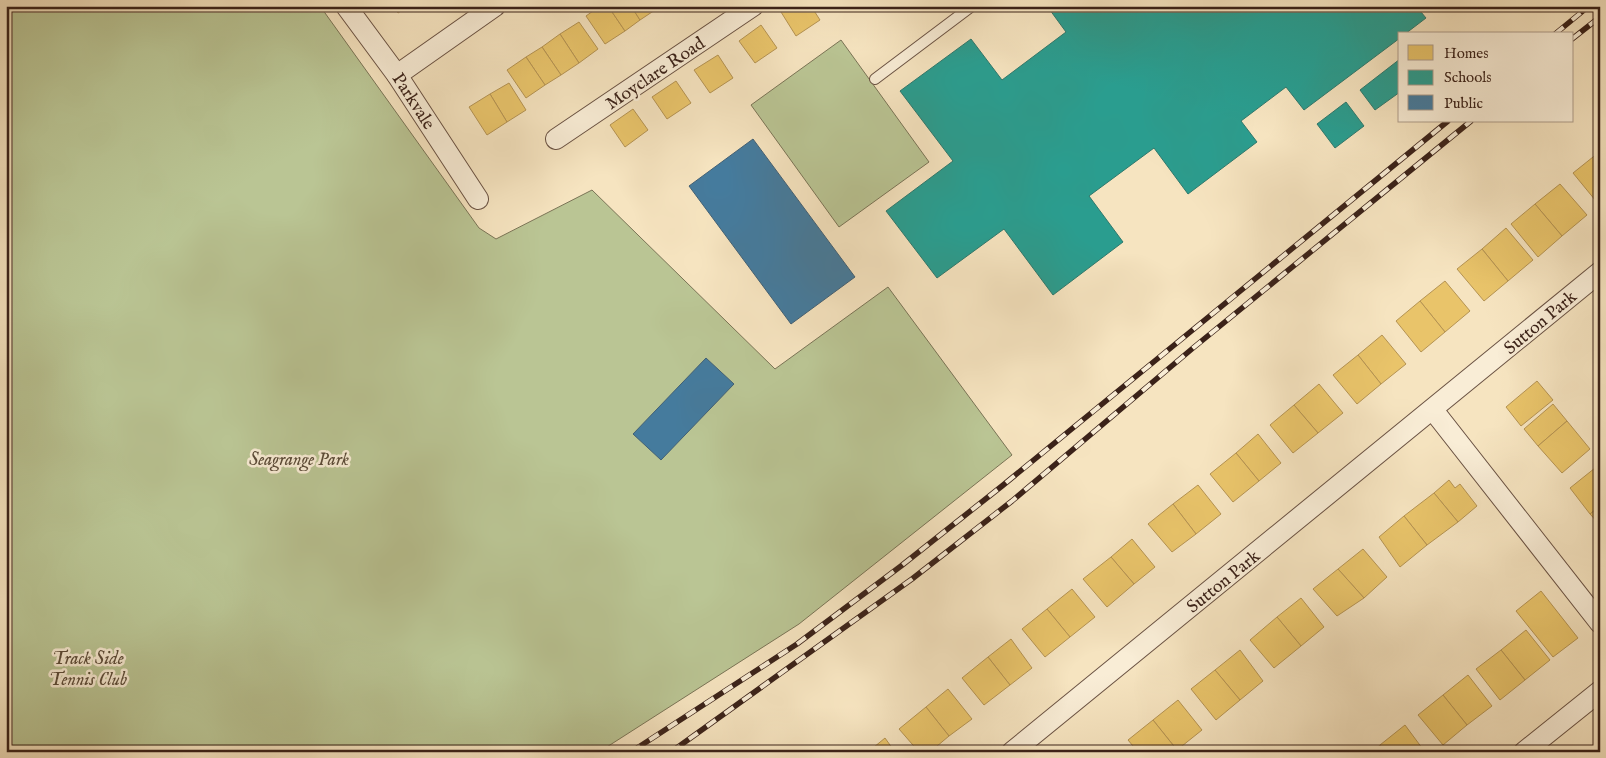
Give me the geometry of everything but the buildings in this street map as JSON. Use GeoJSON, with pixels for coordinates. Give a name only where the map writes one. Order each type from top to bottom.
{"type":"FeatureCollection","features":[{"type":"Feature","properties":{"kind":"street","name":"Parkvale"},"geometry":{"type":"LineString","coordinates":[[346,6],[397,75],[478,199]]}},
{"type":"Feature","properties":{"kind":"street"},"geometry":{"type":"LineString","coordinates":[[397,75],[495,6]]}},
{"type":"Feature","properties":{"kind":"street","name":"Moyclare Road"},"geometry":{"type":"LineString","coordinates":[[556,139],[754,6]]}},
{"type":"Feature","properties":{"kind":"street","name":"Sutton Park"},"geometry":{"type":"LineString","coordinates":[[1012,752],[1600,272]]}},
{"type":"Feature","properties":{"kind":"street"},"geometry":{"type":"LineString","coordinates":[[1433,410],[1600,623]]}},
{"type":"Feature","properties":{"kind":"street"},"geometry":{"type":"LineString","coordinates":[[1524,752],[1600,691]]}},
{"type":"Feature","properties":{"kind":"lane"},"geometry":{"type":"LineString","coordinates":[[875,79],[972,6]]}},
{"type":"Feature","properties":{"kind":"green space","name":"Seagrange Park"},"geometry":{"type":"Polygon","coordinates":[[[6,6],[320,6],[479,228],[496,239],[592,190],[775,369],[888,287],[1012,455],[799,624],[599,752],[6,752],[6,6]]]}},
{"type":"Feature","properties":{"kind":"green space"},"geometry":{"type":"Polygon","coordinates":[[[841,40],[929,162],[839,227],[751,105],[841,40]]]}},
{"type":"Feature","properties":{"kind":"railway"},"geometry":{"type":"LineString","coordinates":[[1557,32],[1589,6]]}},
{"type":"Feature","properties":{"kind":"railway"},"geometry":{"type":"LineString","coordinates":[[1574,37],[1600,17]]}},
{"type":"Feature","properties":{"kind":"railway"},"geometry":{"type":"LineString","coordinates":[[631,752],[797,644],[901,566],[1002,486],[1447,122]]}},
{"type":"Feature","properties":{"kind":"railway"},"geometry":{"type":"LineString","coordinates":[[671,752],[912,579],[1012,501],[1193,348],[1470,122]]}},
{"type":"Feature","properties":{"kind":"park label","name":"Track Side Tennis Club"},"geometry":{"type":"Point","coordinates":[88,668]}}]}
